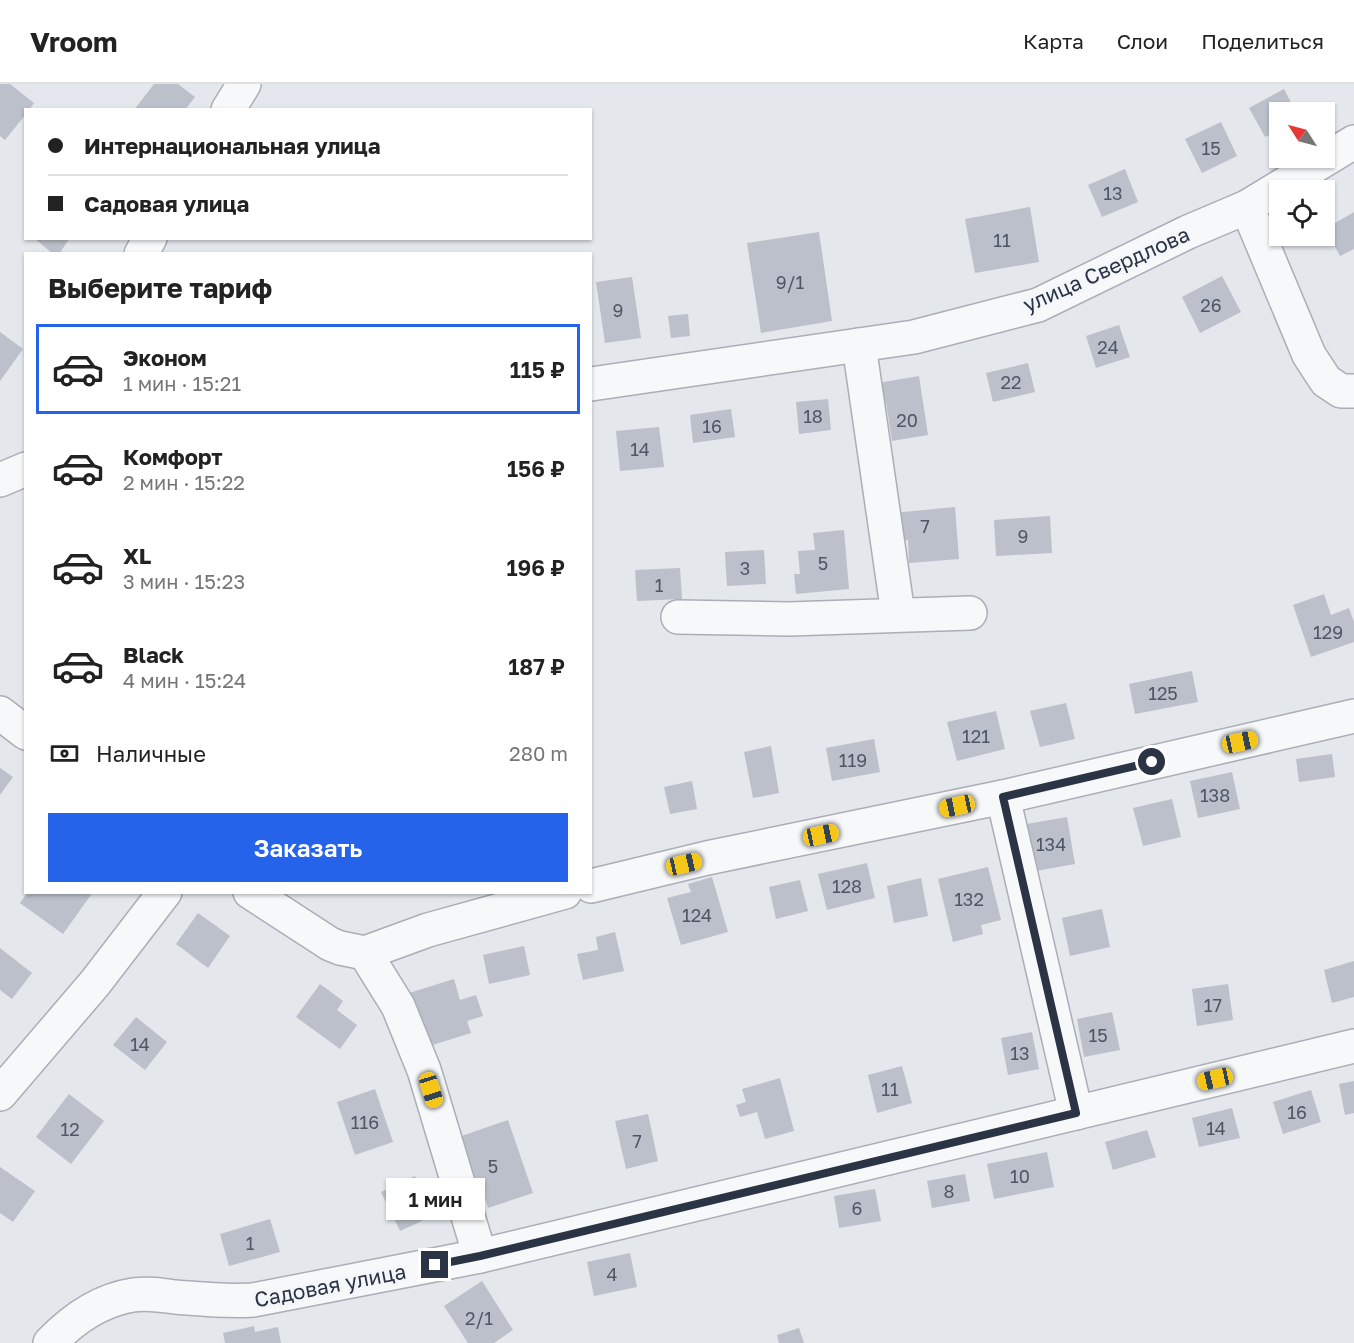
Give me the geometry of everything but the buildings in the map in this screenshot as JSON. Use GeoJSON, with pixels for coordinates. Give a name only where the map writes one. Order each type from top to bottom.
{"type":"FeatureCollection","features":[{"type":"Feature","properties":{"kind":"street"},"geometry":{"type":"LineString","coordinates":[[229,108],[244,84]]}},
{"type":"Feature","properties":{"kind":"street","name":"улица Свердлова"},"geometry":{"type":"LineString","coordinates":[[592,384],[914,337],[1038,305],[1188,232],[1247,207],[1354,142]]}},
{"type":"Feature","properties":{"kind":"street"},"geometry":{"type":"LineString","coordinates":[[1247,207],[1309,355],[1326,381],[1341,391],[1354,391]]}},
{"type":"Feature","properties":{"kind":"street"},"geometry":{"type":"LineString","coordinates":[[859,345],[898,614]]}},
{"type":"Feature","properties":{"kind":"street"},"geometry":{"type":"LineString","coordinates":[[0,480],[24,471]]}},
{"type":"Feature","properties":{"kind":"street"},"geometry":{"type":"LineString","coordinates":[[678,617],[789,619],[970,613]]}},
{"type":"Feature","properties":{"kind":"street"},"geometry":{"type":"LineString","coordinates":[[0,713],[24,731]]}},
{"type":"Feature","properties":{"kind":"street"},"geometry":{"type":"LineString","coordinates":[[592,886],[708,858],[1003,797],[1354,716]]}},
{"type":"Feature","properties":{"kind":"street"},"geometry":{"type":"LineString","coordinates":[[1003,797],[1076,1113]]}},
{"type":"Feature","properties":{"kind":"street"},"geometry":{"type":"LineString","coordinates":[[0,1094],[94,983],[163,894]]}},
{"type":"Feature","properties":{"kind":"street"},"geometry":{"type":"LineString","coordinates":[[253,894],[330,944],[365,954],[428,930],[558,894]]}},
{"type":"Feature","properties":{"kind":"street"},"geometry":{"type":"LineString","coordinates":[[365,954],[398,1006],[424,1070],[480,1256]]}},
{"type":"Feature","properties":{"kind":"street","name":"Садовая улица"},"geometry":{"type":"LineString","coordinates":[[50,1343],[66,1327],[97,1307],[132,1295],[232,1301],[254,1300],[480,1256],[1354,1046]]}},
{"type":"Feature","properties":{"kind":"route"},"geometry":{"type":"LineString","coordinates":[[435,1265],[1076,1113],[1003,797],[1152,762]]}}]}
